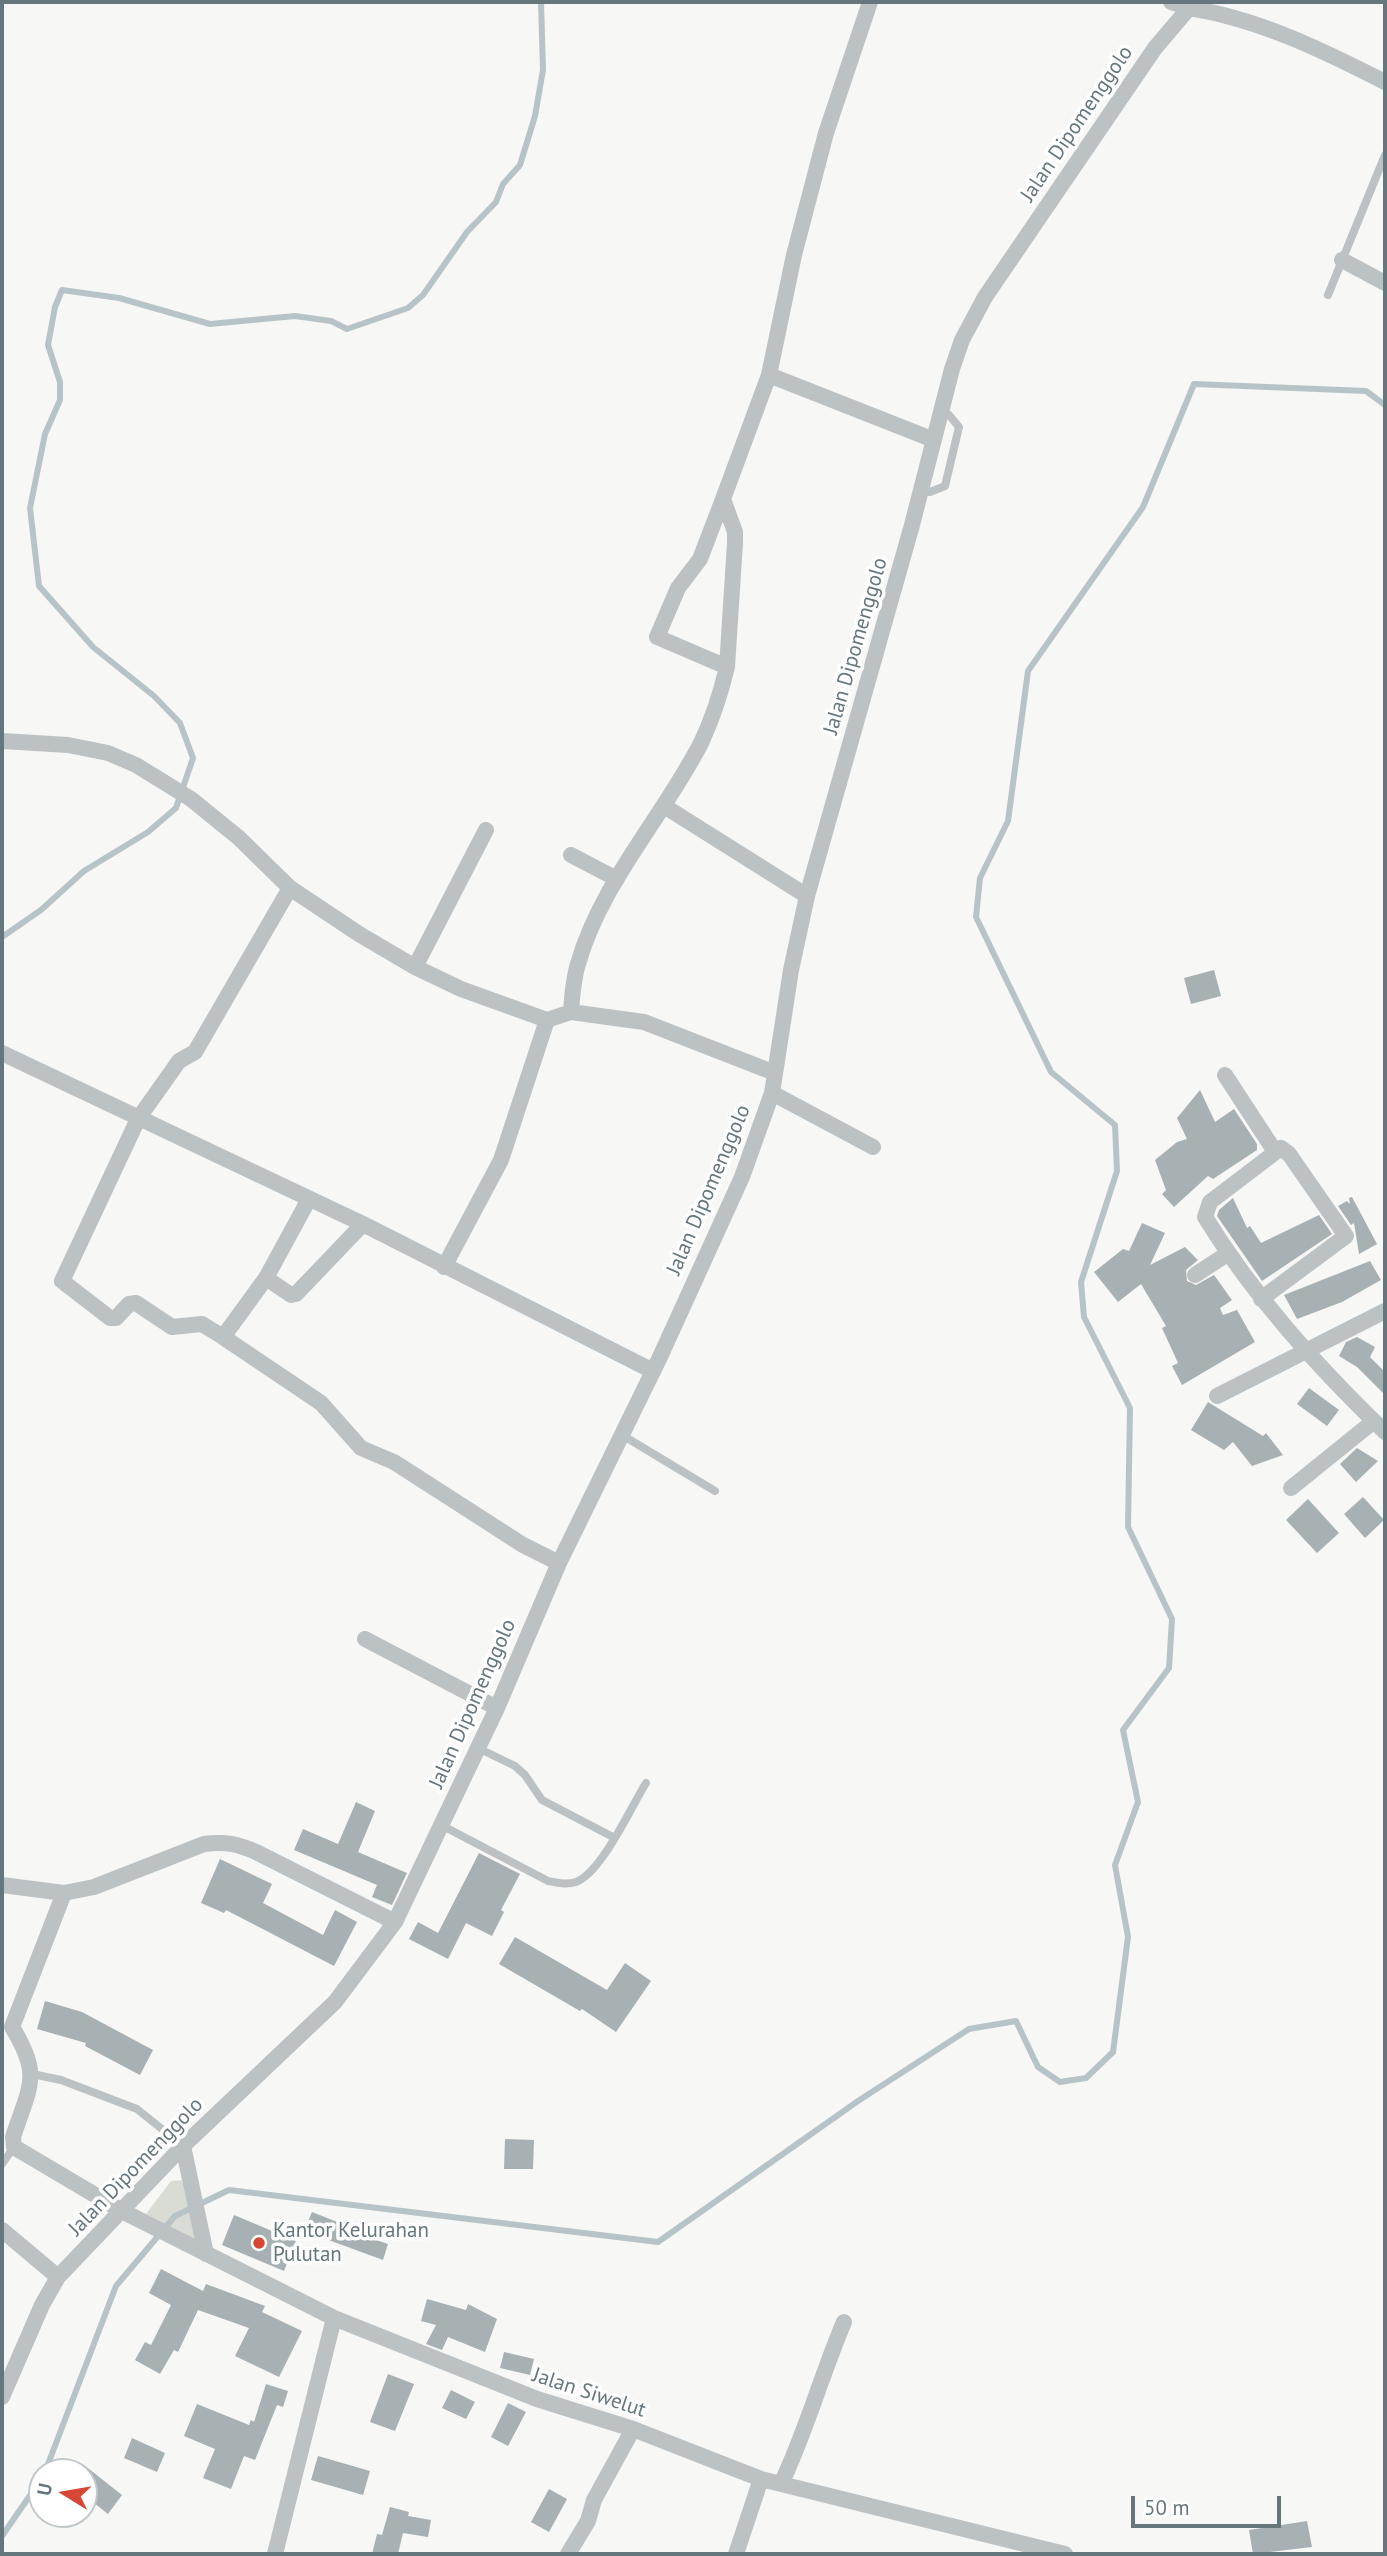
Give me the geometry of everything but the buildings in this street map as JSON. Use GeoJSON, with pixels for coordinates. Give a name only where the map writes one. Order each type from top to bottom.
{"type":"FeatureCollection","features":[{"type":"Feature","properties":{"kind":"street"},"geometry":{"type":"LineString","coordinates":[[727,667],[657,637],[678,588],[699,559],[769,375],[794,255],[823,145],[870,2]]}},
{"type":"Feature","properties":{"kind":"street"},"geometry":{"type":"LineString","coordinates":[[1171,2],[1222,13],[1312,45],[1385,82]]}},
{"type":"Feature","properties":{"kind":"street","name":"Jalan Dipomenggolo"},"geometry":{"type":"LineString","coordinates":[[3,2391],[42,2305],[58,2277],[183,2146],[335,2001],[395,1922],[497,1708],[559,1563],[653,1371],[742,1177],[772,1093],[790,970],[807,897],[921,489],[940,411],[962,340],[985,297],[1130,83],[1190,5]]}},
{"type":"Feature","properties":{"kind":"street"},"geometry":{"type":"LineString","coordinates":[[1342,260],[1385,283]]}},
{"type":"Feature","properties":{"kind":"street"},"geometry":{"type":"LineString","coordinates":[[769,375],[934,440]]}},
{"type":"Feature","properties":{"kind":"street"},"geometry":{"type":"LineString","coordinates":[[571,1012],[578,962],[617,879],[702,741],[727,667],[735,532],[723,499]]}},
{"type":"Feature","properties":{"kind":"street"},"geometry":{"type":"LineString","coordinates":[[2,741],[68,745],[108,753],[171,785],[239,838],[290,888],[415,967],[461,989],[547,1020],[571,1012],[644,1022],[775,1073]]}},
{"type":"Feature","properties":{"kind":"street"},"geometry":{"type":"LineString","coordinates":[[664,806],[807,897]]}},
{"type":"Feature","properties":{"kind":"street"},"geometry":{"type":"LineString","coordinates":[[415,967],[486,830]]}},
{"type":"Feature","properties":{"kind":"street"},"geometry":{"type":"LineString","coordinates":[[571,855],[617,879]]}},
{"type":"Feature","properties":{"kind":"street"},"geometry":{"type":"LineString","coordinates":[[290,888],[195,1052],[179,1061],[138,1119],[62,1281],[110,1318],[116,1318],[129,1304],[136,1303],[172,1327],[202,1324],[321,1402],[360,1448],[394,1462],[523,1545],[559,1563]]}},
{"type":"Feature","properties":{"kind":"street"},"geometry":{"type":"LineString","coordinates":[[444,1267],[501,1160],[547,1020]]}},
{"type":"Feature","properties":{"kind":"street"},"geometry":{"type":"LineString","coordinates":[[2,1053],[363,1224],[653,1371]]}},
{"type":"Feature","properties":{"kind":"street"},"geometry":{"type":"LineString","coordinates":[[1225,1075],[1274,1150]]}},
{"type":"Feature","properties":{"kind":"street"},"geometry":{"type":"LineString","coordinates":[[772,1093],[873,1147]]}},
{"type":"Feature","properties":{"kind":"street"},"geometry":{"type":"LineString","coordinates":[[1261,1299],[1346,1236],[1289,1154],[1281,1148],[1274,1150],[1205,1209],[1205,1217],[1227,1254],[1261,1299],[1305,1353],[1380,1427],[1291,1488]]}},
{"type":"Feature","properties":{"kind":"street"},"geometry":{"type":"LineString","coordinates":[[223,1337],[266,1278],[309,1199]]}},
{"type":"Feature","properties":{"kind":"street"},"geometry":{"type":"LineString","coordinates":[[266,1278],[291,1295],[296,1294],[363,1224]]}},
{"type":"Feature","properties":{"kind":"street"},"geometry":{"type":"LineString","coordinates":[[1195,1275],[1227,1254]]}},
{"type":"Feature","properties":{"kind":"street"},"geometry":{"type":"LineString","coordinates":[[1217,1396],[1385,1311]]}},
{"type":"Feature","properties":{"kind":"street"},"geometry":{"type":"LineString","coordinates":[[365,1639],[497,1708]]}},
{"type":"Feature","properties":{"kind":"street"},"geometry":{"type":"LineString","coordinates":[[2,1885],[64,1893],[94,1887],[204,1844],[220,1841],[235,1843],[257,1852],[395,1922]]}},
{"type":"Feature","properties":{"kind":"street"},"geometry":{"type":"LineString","coordinates":[[14,2147],[13,2137],[32,2074],[29,2053],[7,2024],[64,1893]]}},
{"type":"Feature","properties":{"kind":"street"},"geometry":{"type":"LineString","coordinates":[[183,2146],[206,2254]]}},
{"type":"Feature","properties":{"kind":"street","name":"Jalan Siwelut"},"geometry":{"type":"LineString","coordinates":[[14,2147],[122,2211],[334,2318],[537,2399],[633,2429],[761,2479],[1065,2554]]}},
{"type":"Feature","properties":{"kind":"street"},"geometry":{"type":"LineString","coordinates":[[2,2230],[58,2277]]}},
{"type":"Feature","properties":{"kind":"street"},"geometry":{"type":"LineString","coordinates":[[275,2554],[334,2318]]}},
{"type":"Feature","properties":{"kind":"street"},"geometry":{"type":"LineString","coordinates":[[781,2484],[800,2444],[827,2360],[844,2322]]}},
{"type":"Feature","properties":{"kind":"street"},"geometry":{"type":"LineString","coordinates":[[568,2554],[633,2429]]}},
{"type":"Feature","properties":{"kind":"street"},"geometry":{"type":"LineString","coordinates":[[736,2554],[761,2479]]}},
{"type":"Feature","properties":{"kind":"lane"},"geometry":{"type":"LineString","coordinates":[[1328,295],[1385,155]]}},
{"type":"Feature","properties":{"kind":"lane"},"geometry":{"type":"LineString","coordinates":[[921,489],[930,492],[945,486],[952,466],[959,427],[949,415],[940,411]]}},
{"type":"Feature","properties":{"kind":"lane"},"geometry":{"type":"LineString","coordinates":[[622,1436],[715,1491]]}},
{"type":"Feature","properties":{"kind":"lane"},"geometry":{"type":"LineString","coordinates":[[478,1748],[525,1774],[542,1800],[613,1837]]}},
{"type":"Feature","properties":{"kind":"lane"},"geometry":{"type":"LineString","coordinates":[[441,1825],[548,1881],[565,1884],[578,1881],[594,1870],[646,1783]]}},
{"type":"Feature","properties":{"kind":"lane"},"geometry":{"type":"LineString","coordinates":[[32,2074],[61,2080],[137,2109],[183,2146]]}},
{"type":"Feature","properties":{"kind":"lane"},"geometry":{"type":"LineString","coordinates":[[2,2164],[14,2147]]}},
{"type":"Feature","properties":{"kind":"shaded area"},"geometry":{"type":"Polygon","coordinates":[[[182,2180],[196,2240],[146,2214],[171,2181],[182,2180]]]}},
{"type":"Feature","properties":{"kind":"waterway"},"geometry":{"type":"LineString","coordinates":[[2,937],[41,910],[84,871],[148,832],[176,808],[193,758],[180,723],[154,696],[93,647],[39,586],[30,508],[45,434],[60,400],[60,382],[48,345],[55,307],[62,290],[119,298],[210,324],[295,316],[331,321],[347,329],[408,308],[423,295],[467,232],[496,202],[503,184],[520,165],[535,116],[543,70],[541,2]]}},
{"type":"Feature","properties":{"kind":"waterway"},"geometry":{"type":"LineString","coordinates":[[50,2458],[116,2286],[175,2216],[229,2190],[658,2242],[858,2101],[969,2029],[1016,2021],[1038,2067],[1060,2082],[1086,2078],[1113,2052],[1128,1937],[1115,1865],[1138,1802],[1123,1730],[1169,1668],[1172,1619],[1128,1527],[1130,1408],[1084,1317],[1081,1282],[1117,1171],[1115,1125],[1051,1072],[976,917],[980,878],[1008,821],[1028,671],[1143,507],[1194,384],[1366,391],[1385,405]]}},
{"type":"Feature","properties":{"kind":"waterway"},"geometry":{"type":"LineString","coordinates":[[2,2536],[28,2498]]}},
{"type":"Feature","properties":{"kind":"place","name":"Kantor Kelurahan Pulutan"},"geometry":{"type":"Point","coordinates":[259,2243]}}]}
